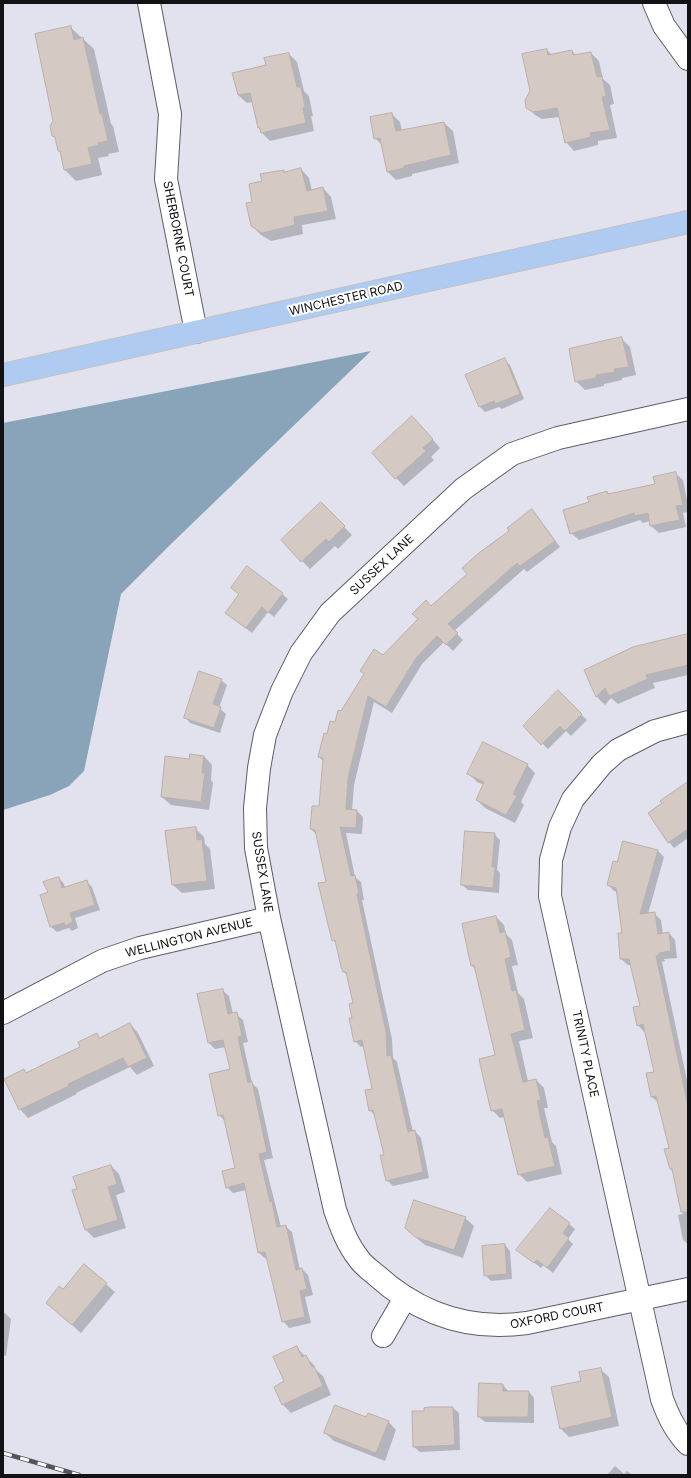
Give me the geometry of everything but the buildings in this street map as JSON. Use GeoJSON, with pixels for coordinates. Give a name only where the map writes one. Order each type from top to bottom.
{"type":"FeatureCollection","features":[{"type":"Feature","properties":{"kind":"main road","name":"WINCHESTER ROAD"},"geometry":{"type":"LineString","coordinates":[[3,375],[688,222]]}},
{"type":"Feature","properties":{"kind":"street","name":"SHERBORNE COURT"},"geometry":{"type":"LineString","coordinates":[[149,3],[170,114],[166,179],[196,332]]}},
{"type":"Feature","properties":{"kind":"street"},"geometry":{"type":"LineString","coordinates":[[654,3],[664,26],[688,59]]}},
{"type":"Feature","properties":{"kind":"street","name":"SUSSEX LANE"},"geometry":{"type":"LineString","coordinates":[[405,1298],[391,1289],[360,1260],[347,1242],[335,1210],[269,918],[256,848],[255,808],[259,768],[265,735],[282,691],[301,653],[330,613],[463,489],[512,454],[558,438],[688,409]]}},
{"type":"Feature","properties":{"kind":"street","name":"TRINITY PLACE"},"geometry":{"type":"LineString","coordinates":[[688,722],[655,731],[618,750],[602,764],[573,799],[560,827],[551,860],[550,896],[662,1400],[669,1417],[682,1438],[688,1444]]}},
{"type":"Feature","properties":{"kind":"street","name":"WELLINGTON AVENUE"},"geometry":{"type":"LineString","coordinates":[[3,1013],[102,962],[140,948],[269,918]]}},
{"type":"Feature","properties":{"kind":"street","name":"OXFORD COURT"},"geometry":{"type":"LineString","coordinates":[[405,1298],[439,1315],[454,1320],[483,1325],[507,1326],[688,1288]]}},
{"type":"Feature","properties":{"kind":"street"},"geometry":{"type":"LineString","coordinates":[[383,1336],[405,1298]]}},
{"type":"Feature","properties":{"kind":"water"},"geometry":{"type":"Polygon","coordinates":[[[371,351],[121,594],[84,771],[69,786],[50,795],[3,810],[3,423],[371,351]]]}},
{"type":"Feature","properties":{"kind":"railway"},"geometry":{"type":"LineString","coordinates":[[3,1453],[79,1475]]}}]}
